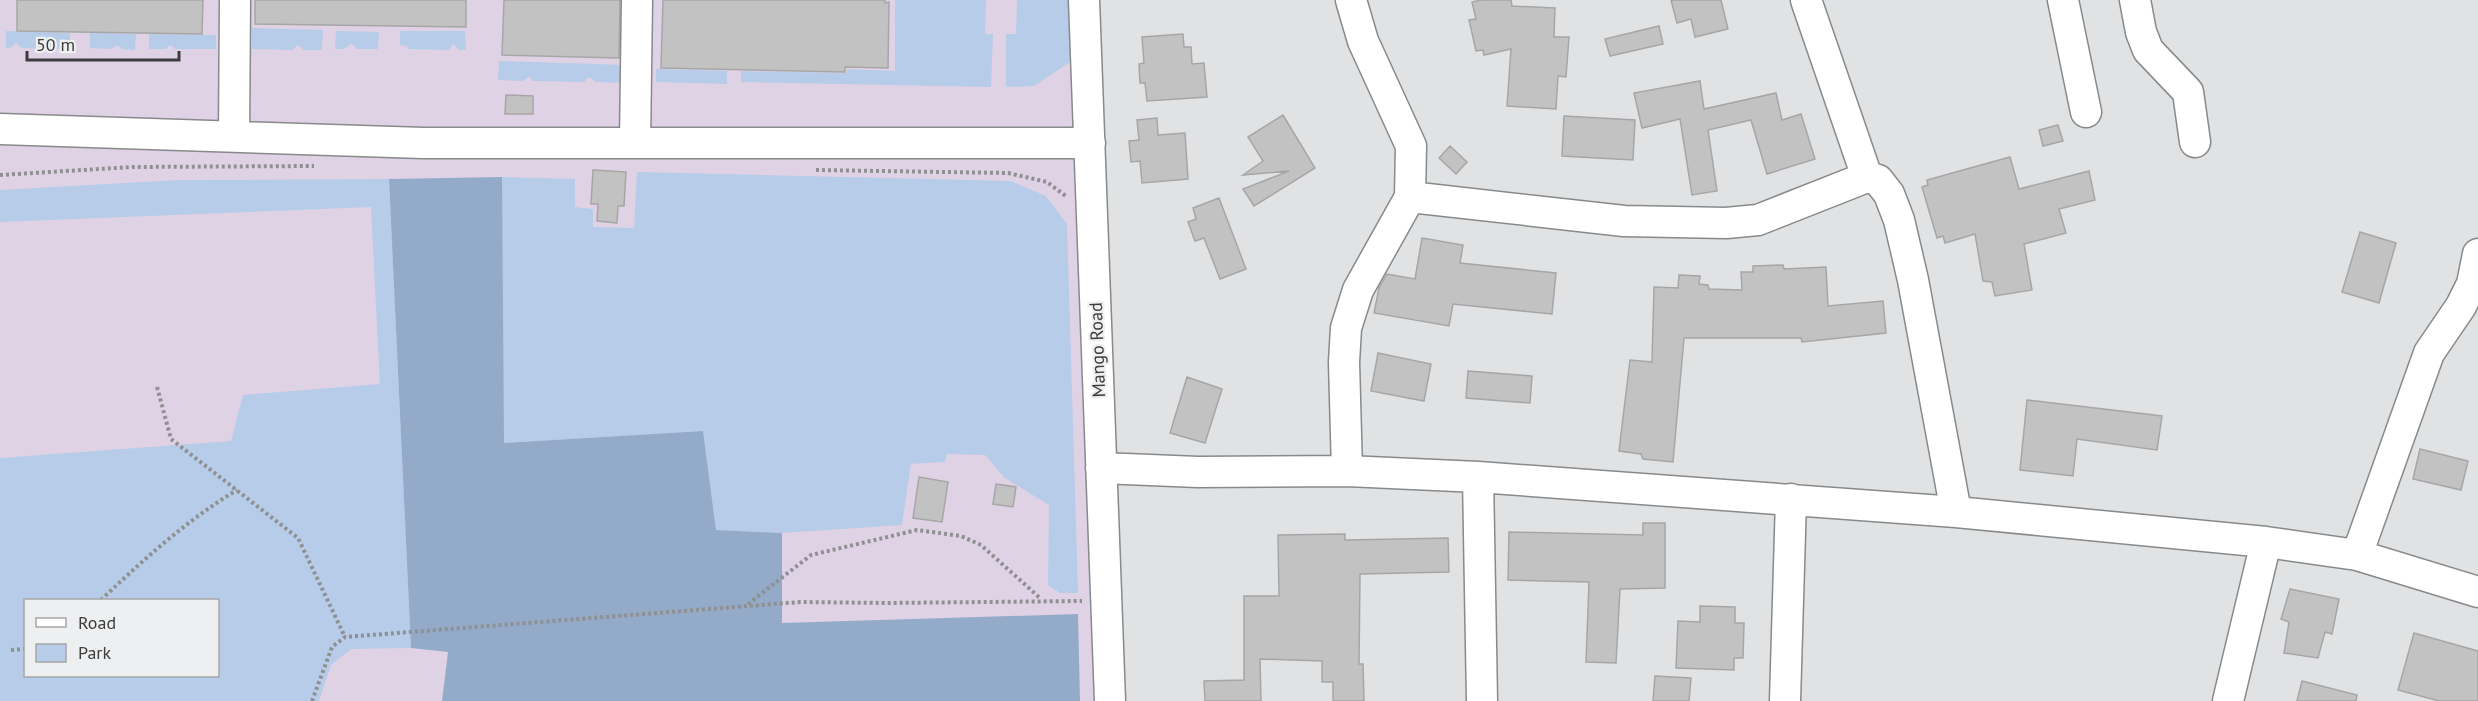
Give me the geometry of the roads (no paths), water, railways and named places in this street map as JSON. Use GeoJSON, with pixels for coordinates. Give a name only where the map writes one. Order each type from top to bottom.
{"type":"FeatureCollection","features":[{"type":"Feature","properties":{"kind":"street"},"geometry":{"type":"LineString","coordinates":[[234,136],[235,0]]}},
{"type":"Feature","properties":{"kind":"street"},"geometry":{"type":"LineString","coordinates":[[635,143],[637,0]]}},
{"type":"Feature","properties":{"kind":"street","name":"Mango Road"},"geometry":{"type":"LineString","coordinates":[[1084,0],[1110,701]]}},
{"type":"Feature","properties":{"kind":"street"},"geometry":{"type":"LineString","coordinates":[[1347,471],[1344,362],[1347,328],[1358,290],[1410,197],[1411,146],[1362,41],[1351,0]]}},
{"type":"Feature","properties":{"kind":"street"},"geometry":{"type":"LineString","coordinates":[[1806,0],[1867,177]]}},
{"type":"Feature","properties":{"kind":"street"},"geometry":{"type":"LineString","coordinates":[[2063,0],[2086,112]]}},
{"type":"Feature","properties":{"kind":"street"},"geometry":{"type":"LineString","coordinates":[[2135,0],[2140,32],[2148,50],[2188,92],[2195,142]]}},
{"type":"Feature","properties":{"kind":"street"},"geometry":{"type":"LineString","coordinates":[[0,129],[423,143],[1090,143]]}},
{"type":"Feature","properties":{"kind":"street"},"geometry":{"type":"LineString","coordinates":[[1410,197],[1624,221],[1726,223],[1758,220],[1867,177],[1878,180],[1889,194],[1899,220],[1913,280],[1956,512]]}},
{"type":"Feature","properties":{"kind":"street"},"geometry":{"type":"LineString","coordinates":[[2357,555],[2429,353],[2461,306],[2472,284],[2478,254]]}},
{"type":"Feature","properties":{"kind":"street"},"geometry":{"type":"LineString","coordinates":[[1101,468],[1347,471],[1478,477],[1956,512],[2266,542],[2357,555],[2478,592]]}},
{"type":"Feature","properties":{"kind":"street"},"geometry":{"type":"LineString","coordinates":[[1478,477],[1482,701]]}},
{"type":"Feature","properties":{"kind":"street"},"geometry":{"type":"LineString","coordinates":[[1785,701],[1791,499]]}},
{"type":"Feature","properties":{"kind":"street"},"geometry":{"type":"LineString","coordinates":[[2228,701],[2266,542]]}}]}
